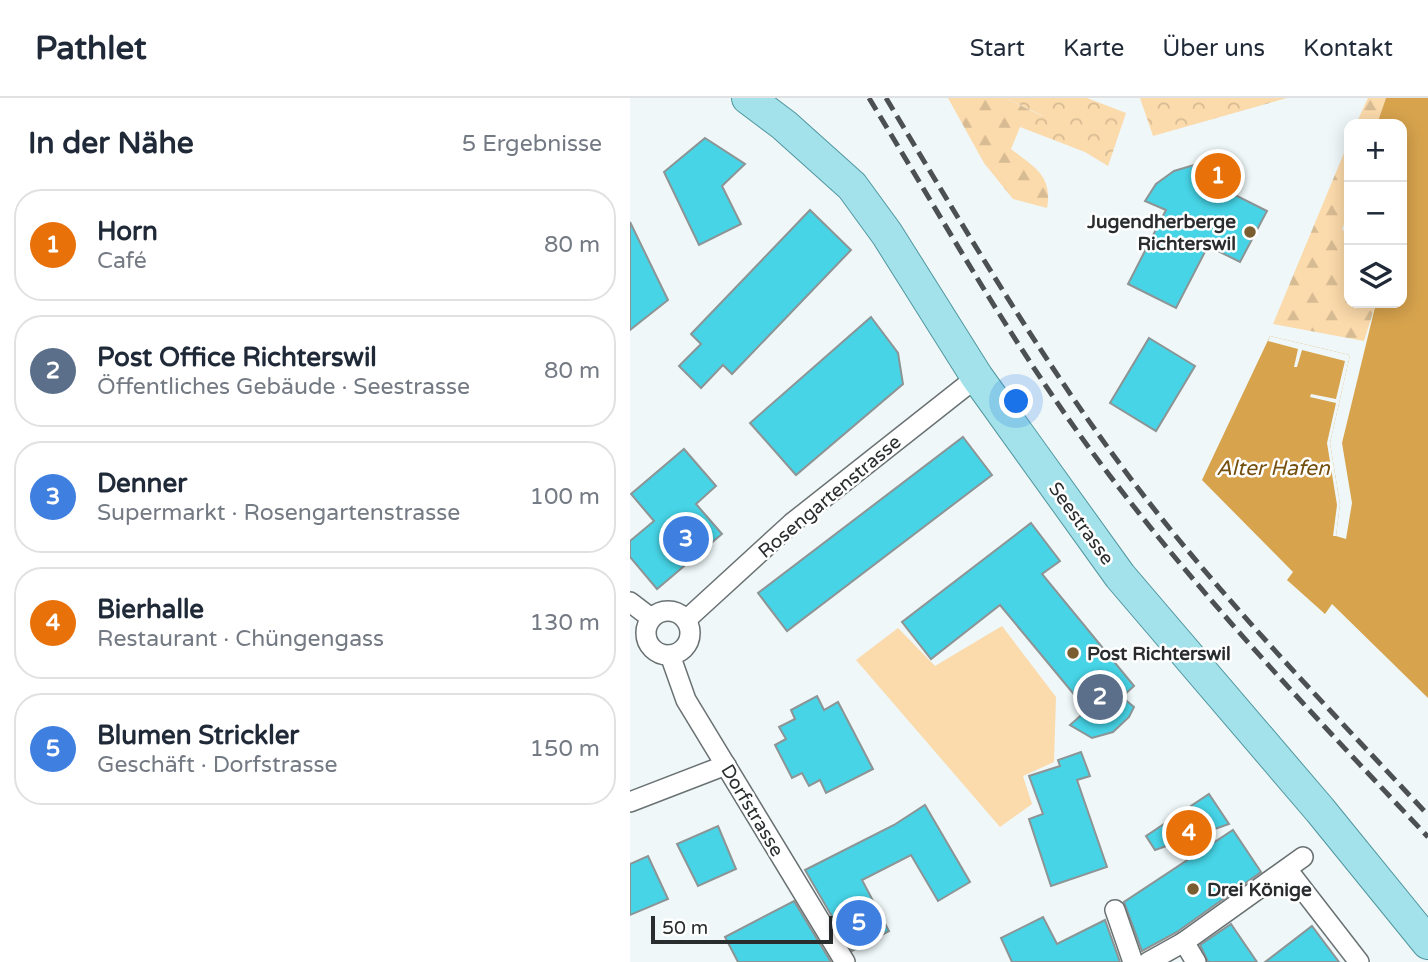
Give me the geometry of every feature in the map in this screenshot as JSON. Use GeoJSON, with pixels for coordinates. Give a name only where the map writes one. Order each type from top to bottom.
{"type":"FeatureCollection","features":[{"type":"Feature","properties":{"kind":"main road","name":"Seestrasse"},"geometry":{"type":"LineString","coordinates":[[748,98],[852,186],[887,234],[977,377],[1120,576],[1320,810],[1428,943]]}},
{"type":"Feature","properties":{"kind":"street","name":"Rosengartenstrasse"},"geometry":{"type":"LineString","coordinates":[[686,620],[792,523],[977,377]]}},
{"type":"Feature","properties":{"kind":"street"},"geometry":{"type":"LineString","coordinates":[[630,602],[651,618]]}},
{"type":"Feature","properties":{"kind":"street"},"geometry":{"type":"LineString","coordinates":[[669,611],[686,620],[689,626],[688,642],[670,655],[658,652],[648,643],[646,631],[651,618],[669,611]]}},
{"type":"Feature","properties":{"kind":"street","name":"Dorfstrasse"},"geometry":{"type":"LineString","coordinates":[[670,655],[677,681],[686,700],[845,962]]}},
{"type":"Feature","properties":{"kind":"street"},"geometry":{"type":"LineString","coordinates":[[630,802],[726,765]]}},
{"type":"Feature","properties":{"kind":"street"},"geometry":{"type":"LineString","coordinates":[[1148,962],[1184,942],[1303,857]]}},
{"type":"Feature","properties":{"kind":"street"},"geometry":{"type":"LineString","coordinates":[[1287,869],[1359,962]]}},
{"type":"Feature","properties":{"kind":"street"},"geometry":{"type":"LineString","coordinates":[[1115,910],[1133,962]]}},
{"type":"Feature","properties":{"kind":"street"},"geometry":{"type":"LineString","coordinates":[[1184,942],[1196,962]]}},
{"type":"Feature","properties":{"kind":"green space"},"geometry":{"type":"Polygon","coordinates":[[[948,98],[1006,98],[1044,117],[1020,127],[1011,149],[1040,173],[1047,188],[1047,208],[1013,199],[984,163],[948,98]]]}},
{"type":"Feature","properties":{"kind":"green space"},"geometry":{"type":"Polygon","coordinates":[[[1006,98],[1087,98],[1126,113],[1108,166],[1085,152],[1020,127],[1043,116],[1006,98]]]}},
{"type":"Feature","properties":{"kind":"green space"},"geometry":{"type":"Polygon","coordinates":[[[1140,98],[1287,98],[1153,136],[1140,98]]]}},
{"type":"Feature","properties":{"kind":"green space"},"geometry":{"type":"Polygon","coordinates":[[[1368,98],[1386,98],[1379,119],[1358,119],[1368,98]]]}},
{"type":"Feature","properties":{"kind":"green space"},"geometry":{"type":"Polygon","coordinates":[[[1344,153],[1344,308],[1374,308],[1364,341],[1273,324],[1344,153]]]}},
{"type":"Feature","properties":{"kind":"green space"},"geometry":{"type":"Polygon","coordinates":[[[1002,626],[1056,697],[1054,762],[1023,776],[1032,804],[1000,827],[856,660],[898,628],[935,666],[1002,626]]]}},
{"type":"Feature","properties":{"kind":"water","name":"Alter Hafen"},"geometry":{"type":"Polygon","coordinates":[[[1386,98],[1428,98],[1428,698],[1332,604],[1325,614],[1287,580],[1293,572],[1202,480],[1270,336],[1350,355],[1330,443],[1340,504],[1336,536],[1346,539],[1352,503],[1342,443],[1375,308],[1407,308],[1407,119],[1379,119],[1386,98]]]}},
{"type":"Feature","properties":{"kind":"pier"},"geometry":{"type":"Polygon","coordinates":[[[1270,336],[1350,355],[1330,443],[1340,504],[1336,536],[1333,536],[1337,505],[1327,443],[1336,403],[1310,397],[1311,394],[1336,399],[1345,361],[1302,350],[1297,367],[1294,367],[1298,349],[1268,341],[1270,336]]]}},
{"type":"Feature","properties":{"kind":"building"},"geometry":{"type":"Polygon","coordinates":[[[705,138],[745,164],[722,186],[741,224],[699,245],[664,172],[705,138]]]}},
{"type":"Feature","properties":{"kind":"building"},"geometry":{"type":"Polygon","coordinates":[[[1194,165],[1233,171],[1225,190],[1267,211],[1240,262],[1208,246],[1176,308],[1128,284],[1166,210],[1145,201],[1156,184],[1174,171],[1194,165]]]}},
{"type":"Feature","properties":{"kind":"building"},"geometry":{"type":"Polygon","coordinates":[[[810,210],[851,250],[732,374],[723,365],[701,388],[679,366],[701,344],[691,334],[810,210]]]}},
{"type":"Feature","properties":{"kind":"building"},"geometry":{"type":"Polygon","coordinates":[[[630,222],[668,300],[630,330],[630,222]]]}},
{"type":"Feature","properties":{"kind":"building"},"geometry":{"type":"Polygon","coordinates":[[[871,317],[898,353],[903,384],[796,475],[750,423],[871,317]]]}},
{"type":"Feature","properties":{"kind":"building"},"geometry":{"type":"Polygon","coordinates":[[[1149,338],[1195,366],[1156,431],[1110,403],[1149,338]]]}},
{"type":"Feature","properties":{"kind":"building"},"geometry":{"type":"Polygon","coordinates":[[[963,437],[992,475],[787,631],[758,593],[963,437]]]}},
{"type":"Feature","properties":{"kind":"building"},"geometry":{"type":"Polygon","coordinates":[[[684,449],[716,486],[696,504],[722,534],[657,589],[630,557],[630,541],[654,521],[631,494],[684,449]]]}},
{"type":"Feature","properties":{"kind":"building"},"geometry":{"type":"Polygon","coordinates":[[[1031,523],[1060,561],[1042,574],[1134,686],[1122,697],[1134,707],[1129,717],[1113,732],[1092,738],[1070,725],[1087,710],[1000,605],[931,659],[902,622],[1031,523]]]}},
{"type":"Feature","properties":{"kind":"building"},"geometry":{"type":"Polygon","coordinates":[[[817,696],[824,710],[838,702],[873,769],[826,793],[820,780],[809,786],[802,773],[792,778],[775,745],[786,739],[779,727],[795,719],[791,710],[817,696]]]}},
{"type":"Feature","properties":{"kind":"building"},"geometry":{"type":"Polygon","coordinates":[[[1081,752],[1090,776],[1077,780],[1107,867],[1051,886],[1029,819],[1043,814],[1029,776],[1060,766],[1058,760],[1081,752]]]}},
{"type":"Feature","properties":{"kind":"building"},"geometry":{"type":"Polygon","coordinates":[[[1209,794],[1229,824],[1155,850],[1146,836],[1209,794]]]}},
{"type":"Feature","properties":{"kind":"building"},"geometry":{"type":"Polygon","coordinates":[[[925,805],[970,882],[938,901],[911,855],[862,880],[889,931],[852,951],[805,870],[894,825],[925,805]]]}},
{"type":"Feature","properties":{"kind":"building"},"geometry":{"type":"Polygon","coordinates":[[[718,826],[736,869],[698,886],[677,844],[718,826]]]}},
{"type":"Feature","properties":{"kind":"building","name":"Drei Könige"},"geometry":{"type":"Polygon","coordinates":[[[1233,830],[1261,872],[1177,932],[1142,951],[1124,902],[1233,830]]]}},
{"type":"Feature","properties":{"kind":"building"},"geometry":{"type":"Polygon","coordinates":[[[648,856],[668,899],[630,915],[630,864],[648,856]]]}},
{"type":"Feature","properties":{"kind":"building"},"geometry":{"type":"Polygon","coordinates":[[[794,901],[831,962],[738,962],[725,937],[794,901]]]}},
{"type":"Feature","properties":{"kind":"building"},"geometry":{"type":"Polygon","coordinates":[[[1043,917],[1057,944],[1105,920],[1120,962],[1012,962],[1001,938],[1043,917]]]}},
{"type":"Feature","properties":{"kind":"building"},"geometry":{"type":"Polygon","coordinates":[[[1231,924],[1257,962],[1208,962],[1200,945],[1231,924]]]}},
{"type":"Feature","properties":{"kind":"building"},"geometry":{"type":"Polygon","coordinates":[[[1312,926],[1339,962],[1265,962],[1312,926]]]}},
{"type":"Feature","properties":{"kind":"railway"},"geometry":{"type":"LineString","coordinates":[[869,98],[1011,332],[1104,468],[1220,611],[1428,837]]}},
{"type":"Feature","properties":{"kind":"railway"},"geometry":{"type":"LineString","coordinates":[[886,98],[1024,324],[1114,456],[1187,550],[1265,640],[1428,815]]}},
{"type":"Feature","properties":{"kind":"place","name":"Horn"},"geometry":{"type":"Point","coordinates":[1218,176]}},
{"type":"Feature","properties":{"kind":"place","name":"Jugendherberge Richterswil"},"geometry":{"type":"Point","coordinates":[1250,232]}},
{"type":"Feature","properties":{"kind":"place","name":"Denner"},"geometry":{"type":"Point","coordinates":[686,539]}},
{"type":"Feature","properties":{"kind":"place","name":"Post Richterswil"},"geometry":{"type":"Point","coordinates":[1073,653]}},
{"type":"Feature","properties":{"kind":"place","name":"Post Office Richterswil"},"geometry":{"type":"Point","coordinates":[1100,697]}},
{"type":"Feature","properties":{"kind":"place","name":"Bierhalle"},"geometry":{"type":"Point","coordinates":[1189,833]}},
{"type":"Feature","properties":{"kind":"place","name":"Drei Könige"},"geometry":{"type":"Point","coordinates":[1193,889]}},
{"type":"Feature","properties":{"kind":"place","name":"Blumen Strickler"},"geometry":{"type":"Point","coordinates":[859,923]}}]}
